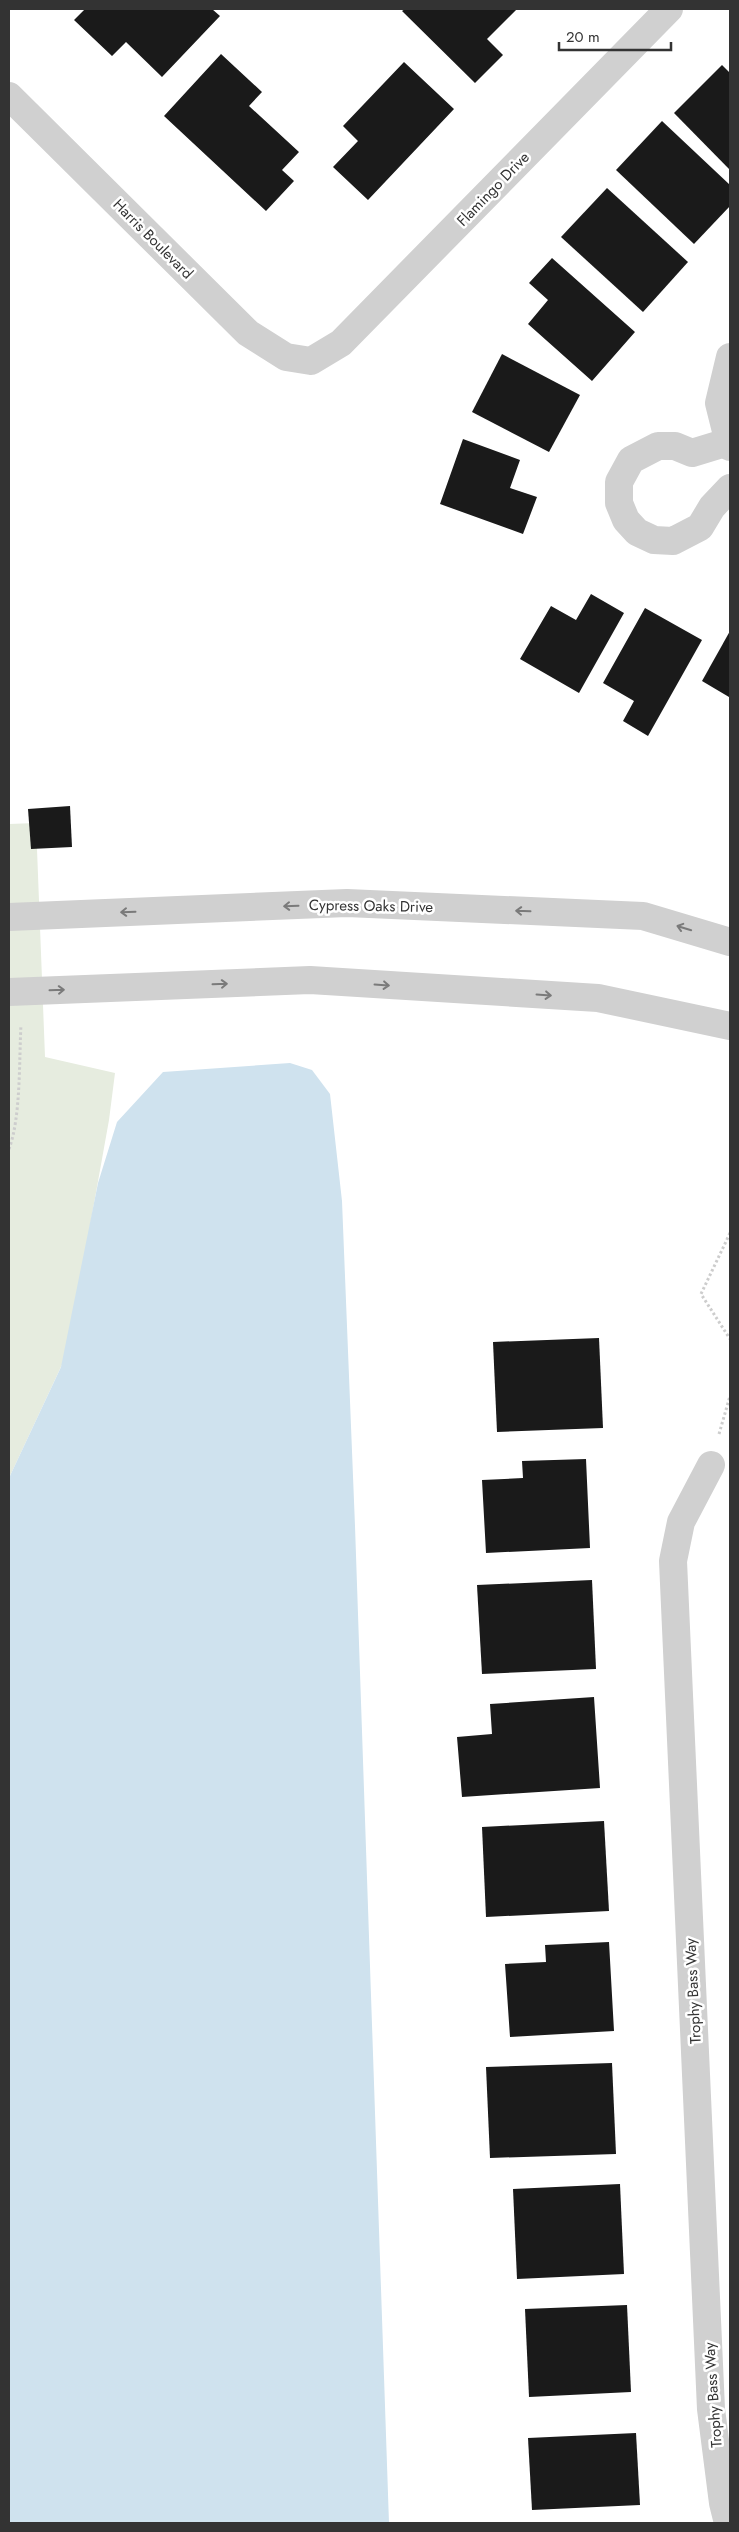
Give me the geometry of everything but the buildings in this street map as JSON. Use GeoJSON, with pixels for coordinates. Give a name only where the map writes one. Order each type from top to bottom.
{"type":"FeatureCollection","features":[{"type":"Feature","properties":{"kind":"street","name":"Flamingo Drive"},"geometry":{"type":"LineString","coordinates":[[311,360],[342,343],[669,9]]}},
{"type":"Feature","properties":{"kind":"street","name":"Harris Boulevard"},"geometry":{"type":"LineString","coordinates":[[9,96],[248,333],[286,358],[311,360]]}},
{"type":"Feature","properties":{"kind":"street"},"geometry":{"type":"LineString","coordinates":[[730,357],[719,403],[729,445],[692,453],[676,446],[658,446],[631,460],[619,482],[619,503],[626,520],[637,532],[654,540],[673,541],[700,527],[712,507],[730,488]]}},
{"type":"Feature","properties":{"kind":"street","name":"Cypress Oaks Drive"},"geometry":{"type":"LineString","coordinates":[[9,917],[346,903],[643,916],[730,942]]}},
{"type":"Feature","properties":{"kind":"street"},"geometry":{"type":"LineString","coordinates":[[16,992],[310,980],[598,998],[730,1026]]}},
{"type":"Feature","properties":{"kind":"street","name":"Trophy Bass Way"},"geometry":{"type":"LineString","coordinates":[[711,1465],[681,1522],[673,1561],[711,2409],[723,2502],[728,2523]]}},
{"type":"Feature","properties":{"kind":"path"},"geometry":{"type":"LineString","coordinates":[[9,1149],[12,1140],[17,1097],[16,992]]}},
{"type":"Feature","properties":{"kind":"path"},"geometry":{"type":"LineString","coordinates":[[730,1233],[701,1294],[730,1339]]}},
{"type":"Feature","properties":{"kind":"shaded area"},"geometry":{"type":"Polygon","coordinates":[[[36,823],[45,1057],[115,1073],[109,1120],[67,1354],[9,1478],[9,824],[36,823]]]}},
{"type":"Feature","properties":{"kind":"water"},"geometry":{"type":"Polygon","coordinates":[[[290,1063],[312,1070],[330,1094],[342,1201],[389,2523],[9,2523],[9,1478],[61,1367],[98,1183],[117,1122],[163,1072],[290,1063]]]}}]}
